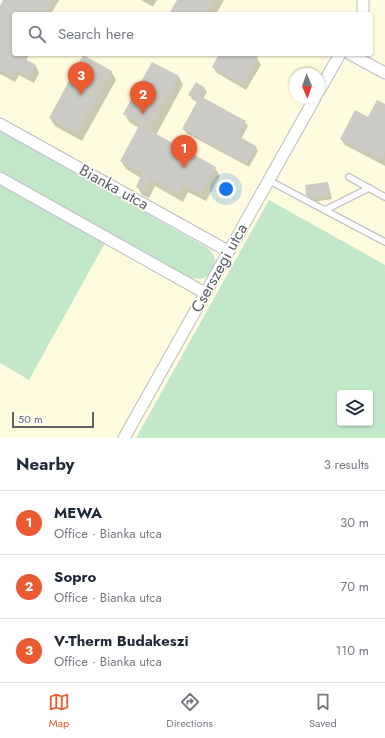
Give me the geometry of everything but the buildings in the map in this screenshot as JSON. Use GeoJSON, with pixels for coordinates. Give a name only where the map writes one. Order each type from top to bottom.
{"type":"FeatureCollection","features":[{"type":"Feature","properties":{"kind":"street"},"geometry":{"type":"LineString","coordinates":[[363,12],[364,0]]}},
{"type":"Feature","properties":{"kind":"street"},"geometry":{"type":"LineString","coordinates":[[325,80],[339,56]]}},
{"type":"Feature","properties":{"kind":"street"},"geometry":{"type":"LineString","coordinates":[[354,56],[385,73]]}},
{"type":"Feature","properties":{"kind":"street","name":"Cserszegi utca"},"geometry":{"type":"LineString","coordinates":[[124,438],[312,104]]}},
{"type":"Feature","properties":{"kind":"street","name":"Bianka utca"},"geometry":{"type":"LineString","coordinates":[[0,124],[228,251]]}},
{"type":"Feature","properties":{"kind":"street"},"geometry":{"type":"LineString","coordinates":[[0,178],[205,293]]}},
{"type":"Feature","properties":{"kind":"lane"},"geometry":{"type":"LineString","coordinates":[[349,177],[385,197]]}},
{"type":"Feature","properties":{"kind":"lane"},"geometry":{"type":"LineString","coordinates":[[268,180],[385,242]]}},
{"type":"Feature","properties":{"kind":"lane"},"geometry":{"type":"LineString","coordinates":[[325,210],[369,188]]}},
{"type":"Feature","properties":{"kind":"shaded area"},"geometry":{"type":"Polygon","coordinates":[[[0,0],[385,0],[385,265],[269,200],[136,438],[0,438],[0,0]]]}},
{"type":"Feature","properties":{"kind":"green space"},"geometry":{"type":"Polygon","coordinates":[[[0,131],[208,248],[213,254],[215,260],[215,265],[210,275],[205,278],[191,278],[0,171],[0,131]]]}},
{"type":"Feature","properties":{"kind":"green space"},"geometry":{"type":"Polygon","coordinates":[[[0,183],[105,243],[29,380],[0,363],[0,183]]]}},
{"type":"Feature","properties":{"kind":"green space"},"geometry":{"type":"Polygon","coordinates":[[[269,200],[385,265],[385,438],[136,438],[269,200]]]}},
{"type":"Feature","properties":{"kind":"place","name":"V-Therm Budakeszi"},"geometry":{"type":"Point","coordinates":[81,95]}},
{"type":"Feature","properties":{"kind":"place","name":"Sopro"},"geometry":{"type":"Point","coordinates":[143,114]}},
{"type":"Feature","properties":{"kind":"place","name":"MEWA"},"geometry":{"type":"Point","coordinates":[184,168]}}]}
